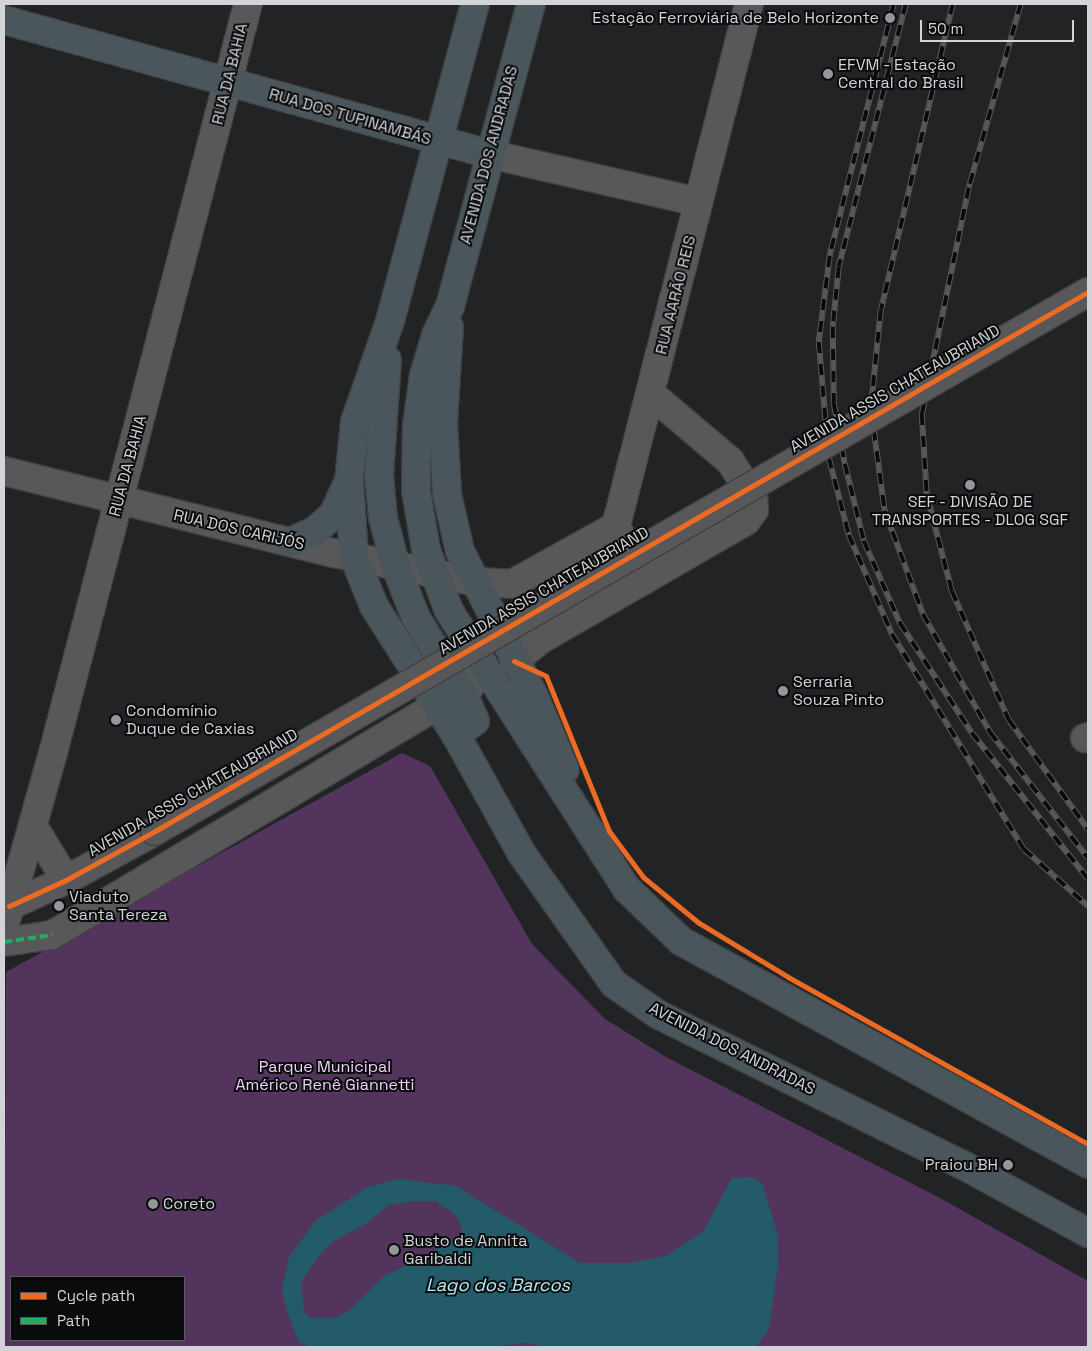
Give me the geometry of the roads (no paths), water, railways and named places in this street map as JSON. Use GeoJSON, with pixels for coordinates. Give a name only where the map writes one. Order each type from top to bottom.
{"type":"FeatureCollection","features":[{"type":"Feature","properties":{"kind":"main road","name":"AVENIDA DOS ANDRADAS"},"geometry":{"type":"LineString","coordinates":[[465,728],[435,707],[374,606],[354,557],[349,481],[355,422],[391,318],[436,142],[475,4]]}},
{"type":"Feature","properties":{"kind":"main road","name":"AVENIDA DOS ANDRADAS"},"geometry":{"type":"LineString","coordinates":[[531,4],[489,154],[450,306],[443,422],[447,494],[460,551],[477,582],[514,661],[534,696],[591,834]]}},
{"type":"Feature","properties":{"kind":"main road","name":"RUA DOS TUPINAMBÁS"},"geometry":{"type":"LineString","coordinates":[[4,20],[436,142],[489,154]]}},
{"type":"Feature","properties":{"kind":"main road","name":"AVENIDA DOS ANDRADAS"},"geometry":{"type":"LineString","coordinates":[[450,306],[436,335],[424,375],[417,425],[416,491],[426,550],[449,611],[627,889],[681,942],[1088,1164]]}},
{"type":"Feature","properties":{"kind":"main road","name":"AVENIDA DOS ANDRADAS"},"geometry":{"type":"LineString","coordinates":[[391,318],[379,475],[383,518],[396,567],[416,618],[464,696],[465,728],[522,854],[614,984],[659,1015],[961,1164],[1088,1233]]}},
{"type":"Feature","properties":{"kind":"main road"},"geometry":{"type":"LineString","coordinates":[[290,542],[315,531],[333,516],[349,481]]}},
{"type":"Feature","properties":{"kind":"main road"},"geometry":{"type":"LineString","coordinates":[[465,728],[488,707],[489,676],[514,661]]}},
{"type":"Feature","properties":{"kind":"street","name":"RUA DA BAHIA"},"geometry":{"type":"LineString","coordinates":[[6,913],[33,826],[248,4]]}},
{"type":"Feature","properties":{"kind":"street","name":"RUA AARÃO REIS"},"geometry":{"type":"LineString","coordinates":[[616,526],[749,4]]}},
{"type":"Feature","properties":{"kind":"street","name":"RUA DOS TUPINAMBÁS"},"geometry":{"type":"LineString","coordinates":[[489,154],[699,202]]}},
{"type":"Feature","properties":{"kind":"street","name":"AVENIDA ASSIS CHATEAUBRIAND"},"geometry":{"type":"LineString","coordinates":[[6,913],[156,830],[1088,292]]}},
{"type":"Feature","properties":{"kind":"street"},"geometry":{"type":"LineString","coordinates":[[514,661],[540,640],[746,521],[754,510],[753,497],[730,460],[651,394]]}},
{"type":"Feature","properties":{"kind":"street","name":"RUA DOS CARIJÓS"},"geometry":{"type":"LineString","coordinates":[[4,471],[119,502],[396,567],[477,582]]}},
{"type":"Feature","properties":{"kind":"street"},"geometry":{"type":"LineString","coordinates":[[616,526],[643,581]]}},
{"type":"Feature","properties":{"kind":"street","name":"AVENIDA ASSIS CHATEAUBRIAND"},"geometry":{"type":"LineString","coordinates":[[477,582],[512,584],[616,526]]}},
{"type":"Feature","properties":{"kind":"street"},"geometry":{"type":"LineString","coordinates":[[4,942],[52,935],[435,707],[464,696],[489,676]]}},
{"type":"Feature","properties":{"kind":"street"},"geometry":{"type":"LineString","coordinates":[[33,826],[66,880]]}},
{"type":"Feature","properties":{"kind":"street"},"geometry":{"type":"LineString","coordinates":[[6,913],[52,935]]}},
{"type":"Feature","properties":{"kind":"water","name":"Lago dos Barcos"},"geometry":{"type":"Polygon","coordinates":[[[750,1177],[762,1183],[778,1236],[778,1266],[769,1329],[756,1347],[548,1347],[527,1343],[485,1347],[310,1347],[298,1341],[286,1308],[282,1289],[289,1257],[315,1221],[368,1187],[399,1179],[456,1186],[580,1263],[630,1263],[666,1256],[703,1232],[732,1178],[750,1177]],[[411,1201],[389,1205],[367,1223],[332,1242],[319,1256],[301,1282],[304,1312],[310,1318],[336,1318],[350,1310],[383,1277],[460,1237],[462,1227],[454,1213],[435,1201],[411,1201]]]}},
{"type":"Feature","properties":{"kind":"railway"},"geometry":{"type":"LineString","coordinates":[[894,4],[830,256],[819,342],[829,458],[849,535],[892,634],[1024,849],[1088,906]]}},
{"type":"Feature","properties":{"kind":"railway"},"geometry":{"type":"LineString","coordinates":[[906,4],[839,267],[833,327],[834,403],[845,464],[864,541],[900,623],[972,733],[1088,879]]}},
{"type":"Feature","properties":{"kind":"railway"},"geometry":{"type":"LineString","coordinates":[[953,4],[881,310],[871,408],[885,511],[923,614],[990,732],[1088,858]]}},
{"type":"Feature","properties":{"kind":"railway"},"geometry":{"type":"LineString","coordinates":[[1021,4],[969,188],[922,414],[927,495],[952,591],[1009,720],[1088,829]]}},
{"type":"Feature","properties":{"kind":"place","name":"Estação Ferroviária de Belo Horizonte"},"geometry":{"type":"Point","coordinates":[890,18]}},
{"type":"Feature","properties":{"kind":"place","name":"EFVM - Estação Central do Brasil"},"geometry":{"type":"Point","coordinates":[828,74]}},
{"type":"Feature","properties":{"kind":"place","name":"SEF - DIVISÃO DE TRANSPORTES - DLOG SGF"},"geometry":{"type":"Point","coordinates":[970,485]}},
{"type":"Feature","properties":{"kind":"place","name":"Serraria Souza Pinto"},"geometry":{"type":"Point","coordinates":[783,691]}},
{"type":"Feature","properties":{"kind":"place","name":"Condomínio Duque de Caxias"},"geometry":{"type":"Point","coordinates":[116,720]}},
{"type":"Feature","properties":{"kind":"place","name":"Viaduto Santa Tereza"},"geometry":{"type":"Point","coordinates":[59,906]}},
{"type":"Feature","properties":{"kind":"place","name":"Praiou BH"},"geometry":{"type":"Point","coordinates":[1008,1165]}},
{"type":"Feature","properties":{"kind":"place","name":"Coreto"},"geometry":{"type":"Point","coordinates":[153,1204]}},
{"type":"Feature","properties":{"kind":"place","name":"Busto de Annita Garibaldi"},"geometry":{"type":"Point","coordinates":[394,1250]}},
{"type":"Feature","properties":{"kind":"park label","name":"Parque Municipal Américo Renê Giannetti"},"geometry":{"type":"Point","coordinates":[325,1076]}}]}
